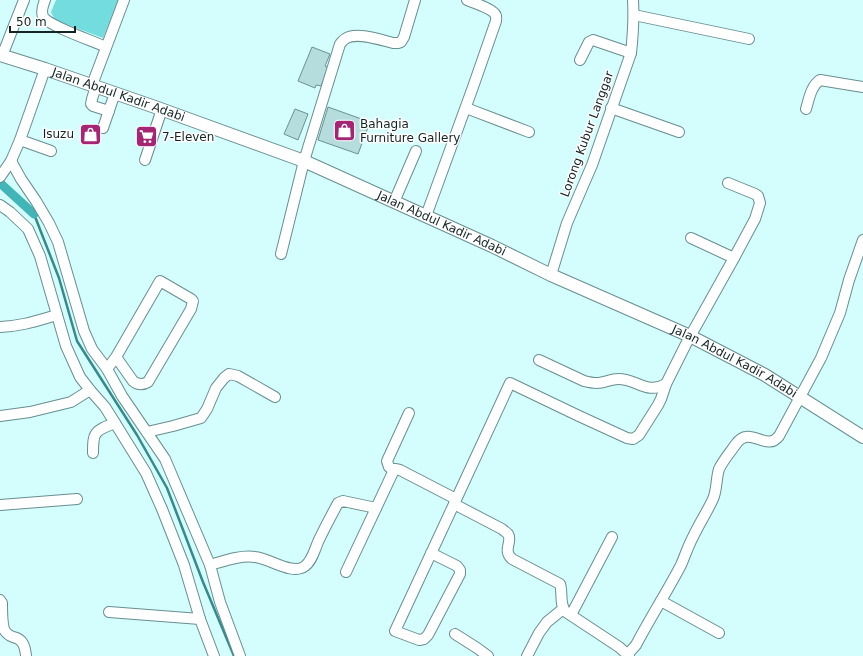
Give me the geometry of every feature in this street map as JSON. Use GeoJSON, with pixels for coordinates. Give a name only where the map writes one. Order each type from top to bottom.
{"type":"FeatureCollection","features":[{"type":"Feature","properties":{"kind":"main road","name":"Jalan Abdul Kadir Adabi"},"geometry":{"type":"LineString","coordinates":[[1,56],[45,68],[304,161],[551,275],[690,336],[765,375],[863,437]]}},
{"type":"Feature","properties":{"kind":"street"},"geometry":{"type":"LineString","coordinates":[[1,56],[24,0]]}},
{"type":"Feature","properties":{"kind":"street"},"geometry":{"type":"LineString","coordinates":[[45,0],[42,6],[44,18],[52,24],[106,46]]}},
{"type":"Feature","properties":{"kind":"street"},"geometry":{"type":"LineString","coordinates":[[109,111],[92,106],[91,104],[94,86],[106,46],[124,0]]}},
{"type":"Feature","properties":{"kind":"street"},"geometry":{"type":"LineString","coordinates":[[281,254],[304,161],[340,44],[345,39],[354,36],[365,36],[393,43],[401,42],[404,37],[415,0]]}},
{"type":"Feature","properties":{"kind":"street"},"geometry":{"type":"LineString","coordinates":[[426,216],[466,108],[496,20],[495,13],[491,10],[467,0]]}},
{"type":"Feature","properties":{"kind":"street","name":"Lorong Kubur Langgar"},"geometry":{"type":"LineString","coordinates":[[551,275],[567,223],[592,165],[631,53],[634,15],[633,0]]}},
{"type":"Feature","properties":{"kind":"street"},"geometry":{"type":"LineString","coordinates":[[634,15],[749,39]]}},
{"type":"Feature","properties":{"kind":"street"},"geometry":{"type":"LineString","coordinates":[[580,60],[589,42],[593,40],[597,40],[631,53]]}},
{"type":"Feature","properties":{"kind":"street"},"geometry":{"type":"LineString","coordinates":[[0,177],[10,163],[20,140],[45,68]]}},
{"type":"Feature","properties":{"kind":"street"},"geometry":{"type":"LineString","coordinates":[[806,109],[813,86],[820,80],[863,87]]}},
{"type":"Feature","properties":{"kind":"street"},"geometry":{"type":"LineString","coordinates":[[103,128],[115,93]]}},
{"type":"Feature","properties":{"kind":"street"},"geometry":{"type":"LineString","coordinates":[[466,108],[529,132]]}},
{"type":"Feature","properties":{"kind":"street"},"geometry":{"type":"LineString","coordinates":[[611,108],[678,132]]}},
{"type":"Feature","properties":{"kind":"street"},"geometry":{"type":"LineString","coordinates":[[145,160],[162,109]]}},
{"type":"Feature","properties":{"kind":"street"},"geometry":{"type":"LineString","coordinates":[[20,140],[51,151]]}},
{"type":"Feature","properties":{"kind":"street"},"geometry":{"type":"LineString","coordinates":[[394,202],[416,151]]}},
{"type":"Feature","properties":{"kind":"street"},"geometry":{"type":"LineString","coordinates":[[10,163],[36,201],[58,242],[84,331],[92,349],[107,369],[122,396],[165,459],[210,565],[220,602],[240,656]]}},
{"type":"Feature","properties":{"kind":"street"},"geometry":{"type":"LineString","coordinates":[[431,553],[457,566],[460,570],[459,577],[428,635],[424,639],[419,640],[395,631],[431,553],[455,501],[510,383],[627,438],[633,439],[639,435],[661,399],[666,384],[690,336],[755,219],[760,204],[758,196],[728,183]]}},
{"type":"Feature","properties":{"kind":"street"},"geometry":{"type":"LineString","coordinates":[[0,205],[28,229],[39,252],[66,346],[80,377],[105,407],[146,473],[184,565],[200,619],[214,656]]}},
{"type":"Feature","properties":{"kind":"street"},"geometry":{"type":"LineString","coordinates":[[691,238],[734,258]]}},
{"type":"Feature","properties":{"kind":"street"},"geometry":{"type":"LineString","coordinates":[[409,413],[387,461],[388,467],[394,470],[400,470],[502,529],[508,534],[509,538],[507,550],[508,556],[560,584],[562,589],[563,608],[619,647],[628,655],[636,645],[681,564],[690,542],[713,498],[720,467],[737,442],[742,438],[751,436],[767,442],[772,442],[779,436],[821,358],[840,313],[849,280],[863,240]]}},
{"type":"Feature","properties":{"kind":"street"},"geometry":{"type":"LineString","coordinates":[[107,369],[116,357],[160,281],[191,299],[193,303],[191,309],[148,382],[145,384],[137,384],[133,382],[116,357]]}},
{"type":"Feature","properties":{"kind":"street"},"geometry":{"type":"LineString","coordinates":[[0,326],[13,326],[32,323],[57,315]]}},
{"type":"Feature","properties":{"kind":"street"},"geometry":{"type":"LineString","coordinates":[[539,360],[584,381],[597,383],[619,379],[630,381],[649,388],[661,387],[666,384]]}},
{"type":"Feature","properties":{"kind":"street"},"geometry":{"type":"LineString","coordinates":[[147,432],[201,418],[207,409],[216,388],[229,374],[238,376],[275,398]]}},
{"type":"Feature","properties":{"kind":"street"},"geometry":{"type":"LineString","coordinates":[[0,416],[30,412],[70,402],[90,390]]}},
{"type":"Feature","properties":{"kind":"street"},"geometry":{"type":"LineString","coordinates":[[93,453],[93,440],[99,429],[115,424]]}},
{"type":"Feature","properties":{"kind":"street"},"geometry":{"type":"LineString","coordinates":[[346,572],[394,470]]}},
{"type":"Feature","properties":{"kind":"street"},"geometry":{"type":"LineString","coordinates":[[0,505],[77,499]]}},
{"type":"Feature","properties":{"kind":"street"},"geometry":{"type":"LineString","coordinates":[[210,565],[229,559],[255,557],[286,567],[297,569],[304,567],[310,561],[338,503],[343,501],[376,508]]}},
{"type":"Feature","properties":{"kind":"street"},"geometry":{"type":"LineString","coordinates":[[571,615],[612,537]]}},
{"type":"Feature","properties":{"kind":"street"},"geometry":{"type":"LineString","coordinates":[[0,600],[2,603],[4,628],[6,633],[20,639],[23,642],[26,656]]}},
{"type":"Feature","properties":{"kind":"street"},"geometry":{"type":"LineString","coordinates":[[661,601],[719,633]]}},
{"type":"Feature","properties":{"kind":"street"},"geometry":{"type":"LineString","coordinates":[[526,656],[547,622],[563,608]]}},
{"type":"Feature","properties":{"kind":"street"},"geometry":{"type":"LineString","coordinates":[[109,612],[200,619]]}},
{"type":"Feature","properties":{"kind":"street"},"geometry":{"type":"LineString","coordinates":[[455,634],[488,656]]}},
{"type":"Feature","properties":{"kind":"shaded area"},"geometry":{"type":"Polygon","coordinates":[[[56,0],[118,0],[103,38],[55,20],[51,12],[56,0]]]}},
{"type":"Feature","properties":{"kind":"building"},"geometry":{"type":"Polygon","coordinates":[[[312,47],[330,54],[325,66],[329,68],[321,86],[316,85],[315,88],[298,81],[312,47]]]}},
{"type":"Feature","properties":{"kind":"building","name":"Bahagia Furniture Gallery"},"geometry":{"type":"Polygon","coordinates":[[[328,107],[370,122],[358,154],[318,140],[328,107]]]}},
{"type":"Feature","properties":{"kind":"building"},"geometry":{"type":"Polygon","coordinates":[[[295,109],[308,114],[298,140],[284,134],[295,109]]]}},
{"type":"Feature","properties":{"kind":"waterway"},"geometry":{"type":"LineString","coordinates":[[0,183],[34,214]]}},
{"type":"Feature","properties":{"kind":"waterway"},"geometry":{"type":"LineString","coordinates":[[34,214],[59,278],[77,341],[137,435],[167,488],[203,582],[234,656]]}},
{"type":"Feature","properties":{"kind":"place","name":"Bahagia Furniture Gallery"},"geometry":{"type":"Point","coordinates":[344,131]}},
{"type":"Feature","properties":{"kind":"place","name":"Isuzu"},"geometry":{"type":"Point","coordinates":[90,134]}},
{"type":"Feature","properties":{"kind":"place","name":"7-Eleven"},"geometry":{"type":"Point","coordinates":[147,137]}}]}
